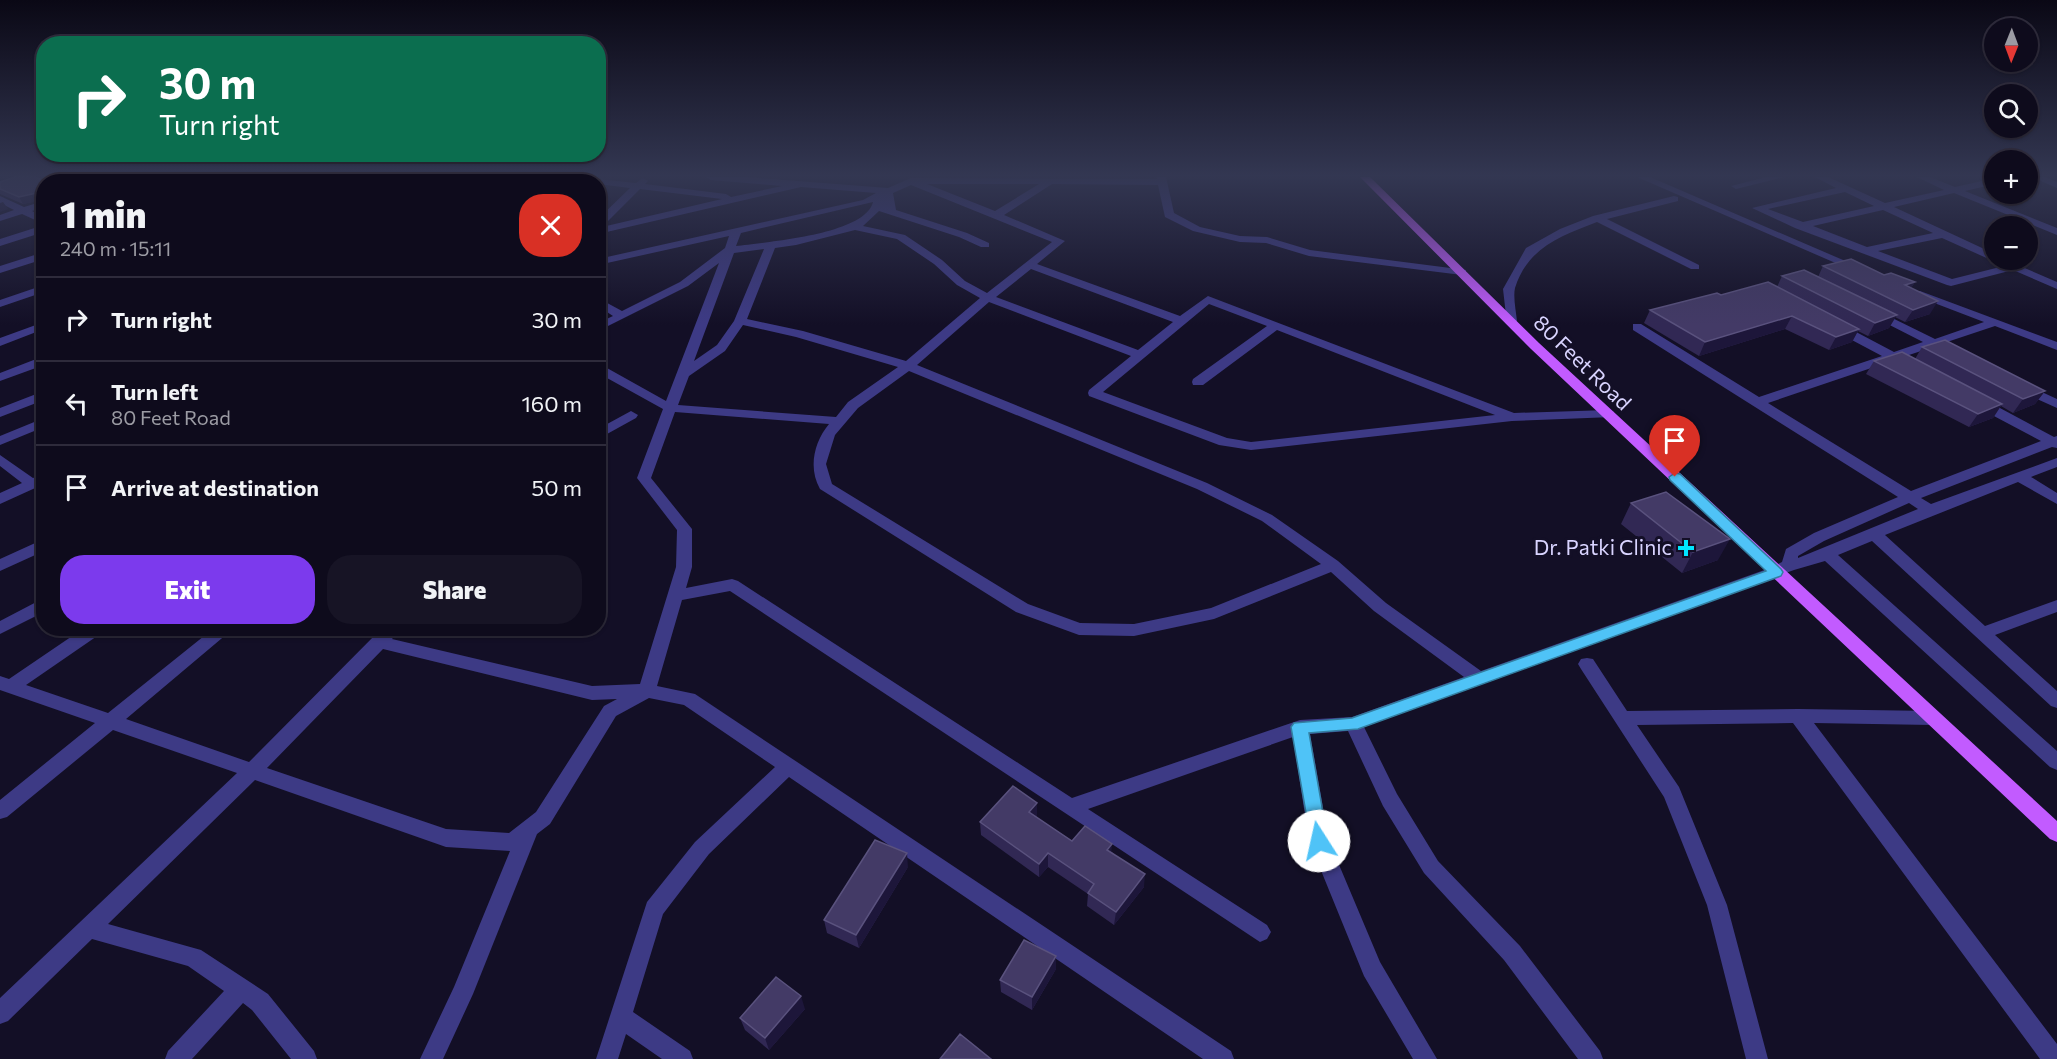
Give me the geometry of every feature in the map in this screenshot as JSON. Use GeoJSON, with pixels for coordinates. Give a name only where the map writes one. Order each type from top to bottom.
{"type":"FeatureCollection","features":[{"type":"Feature","properties":{"kind":"main road","name":"80 Feet Road"},"geometry":{"type":"LineString","coordinates":[[1415,226],[1608,414],[1783,569],[1932,718],[2057,833]]}},
{"type":"Feature","properties":{"kind":"street"},"geometry":{"type":"LineString","coordinates":[[606,260],[760,226]]}},
{"type":"Feature","properties":{"kind":"street"},"geometry":{"type":"LineString","coordinates":[[938,226],[985,245]]}},
{"type":"Feature","properties":{"kind":"street"},"geometry":{"type":"LineString","coordinates":[[1024,226],[1060,241],[908,366],[853,405],[828,434],[819,464],[825,486],[1022,609],[1079,629],[1134,630],[1214,613],[1333,565]]}},
{"type":"Feature","properties":{"kind":"street"},"geometry":{"type":"LineString","coordinates":[[1192,226],[1240,238],[1268,240],[1309,253],[1462,272]]}},
{"type":"Feature","properties":{"kind":"street"},"geometry":{"type":"LineString","coordinates":[[1511,321],[1509,289],[1530,250],[1576,226]]}},
{"type":"Feature","properties":{"kind":"street"},"geometry":{"type":"LineString","coordinates":[[1614,226],[1695,267]]}},
{"type":"Feature","properties":{"kind":"street"},"geometry":{"type":"LineString","coordinates":[[1757,226],[1866,273]]}},
{"type":"Feature","properties":{"kind":"street"},"geometry":{"type":"LineString","coordinates":[[1800,226],[1952,283],[2002,270]]}},
{"type":"Feature","properties":{"kind":"street"},"geometry":{"type":"LineString","coordinates":[[1928,226],[1984,253]]}},
{"type":"Feature","properties":{"kind":"street"},"geometry":{"type":"LineString","coordinates":[[606,324],[684,284],[729,250],[796,242],[855,227],[901,237],[938,262],[962,283],[988,298],[1140,355]]}},
{"type":"Feature","properties":{"kind":"street"},"geometry":{"type":"LineString","coordinates":[[0,243],[36,231]]}},
{"type":"Feature","properties":{"kind":"street"},"geometry":{"type":"LineString","coordinates":[[5,685],[446,838],[512,842],[543,818],[610,711],[647,691],[684,567],[685,529],[644,478],[736,232]]}},
{"type":"Feature","properties":{"kind":"street"},"geometry":{"type":"LineString","coordinates":[[1864,251],[1945,234]]}},
{"type":"Feature","properties":{"kind":"street"},"geometry":{"type":"LineString","coordinates":[[683,374],[721,348],[740,321],[771,245]]}},
{"type":"Feature","properties":{"kind":"street"},"geometry":{"type":"LineString","coordinates":[[0,270],[36,258]]}},
{"type":"Feature","properties":{"kind":"street"},"geometry":{"type":"LineString","coordinates":[[1029,266],[1182,321]]}},
{"type":"Feature","properties":{"kind":"street"},"geometry":{"type":"LineString","coordinates":[[2021,270],[2057,286]]}},
{"type":"Feature","properties":{"kind":"street"},"geometry":{"type":"LineString","coordinates":[[1909,290],[2057,346]]}},
{"type":"Feature","properties":{"kind":"street"},"geometry":{"type":"LineString","coordinates":[[0,304],[36,291]]}},
{"type":"Feature","properties":{"kind":"street"},"geometry":{"type":"LineString","coordinates":[[1512,417],[1208,299],[1094,393],[1224,441],[1251,446],[1512,417],[1608,414]]}},
{"type":"Feature","properties":{"kind":"street"},"geometry":{"type":"LineString","coordinates":[[606,306],[622,316]]}},
{"type":"Feature","properties":{"kind":"street"},"geometry":{"type":"LineString","coordinates":[[1864,308],[1965,358]]}},
{"type":"Feature","properties":{"kind":"street"},"geometry":{"type":"LineString","coordinates":[[740,321],[799,334],[908,366],[1202,486],[1267,518],[1333,565],[1380,607],[1479,679]]}},
{"type":"Feature","properties":{"kind":"street"},"geometry":{"type":"LineString","coordinates":[[1830,323],[1923,372]]}},
{"type":"Feature","properties":{"kind":"street"},"geometry":{"type":"LineString","coordinates":[[1757,402],[1993,323]]}},
{"type":"Feature","properties":{"kind":"street"},"geometry":{"type":"LineString","coordinates":[[1198,382],[1275,326]]}},
{"type":"Feature","properties":{"kind":"street"},"geometry":{"type":"LineString","coordinates":[[1637,327],[1930,510]]}},
{"type":"Feature","properties":{"kind":"street"},"geometry":{"type":"LineString","coordinates":[[0,342],[36,328]]}},
{"type":"Feature","properties":{"kind":"street"},"geometry":{"type":"LineString","coordinates":[[0,377],[36,363]]}},
{"type":"Feature","properties":{"kind":"street"},"geometry":{"type":"LineString","coordinates":[[606,372],[670,408],[840,421]]}},
{"type":"Feature","properties":{"kind":"street"},"geometry":{"type":"LineString","coordinates":[[2006,379],[2057,405]]}},
{"type":"Feature","properties":{"kind":"street"},"geometry":{"type":"LineString","coordinates":[[0,413],[36,398]]}},
{"type":"Feature","properties":{"kind":"street"},"geometry":{"type":"LineString","coordinates":[[1973,399],[2055,442]]}},
{"type":"Feature","properties":{"kind":"street"},"geometry":{"type":"LineString","coordinates":[[606,430],[631,415]]}},
{"type":"Feature","properties":{"kind":"street"},"geometry":{"type":"LineString","coordinates":[[0,441],[36,425]]}},
{"type":"Feature","properties":{"kind":"street"},"geometry":{"type":"LineString","coordinates":[[1783,569],[1791,553],[1820,537],[1910,497],[2055,442]]}},
{"type":"Feature","properties":{"kind":"street"},"geometry":{"type":"LineString","coordinates":[[0,459],[36,480]]}},
{"type":"Feature","properties":{"kind":"street"},"geometry":{"type":"LineString","coordinates":[[1069,807],[1300,727],[1353,724],[1810,561],[1930,510],[2057,462]]}},
{"type":"Feature","properties":{"kind":"street"},"geometry":{"type":"LineString","coordinates":[[2021,477],[2057,499]]}},
{"type":"Feature","properties":{"kind":"street"},"geometry":{"type":"LineString","coordinates":[[0,499],[36,482]]}},
{"type":"Feature","properties":{"kind":"street"},"geometry":{"type":"LineString","coordinates":[[1873,533],[2057,701]]}},
{"type":"Feature","properties":{"kind":"street"},"geometry":{"type":"LineString","coordinates":[[0,566],[36,548]]}},
{"type":"Feature","properties":{"kind":"street"},"geometry":{"type":"LineString","coordinates":[[1827,554],[2057,762]]}},
{"type":"Feature","properties":{"kind":"street"},"geometry":{"type":"LineString","coordinates":[[676,594],[732,585],[1260,932]]}},
{"type":"Feature","properties":{"kind":"street"},"geometry":{"type":"LineString","coordinates":[[1983,633],[2057,606]]}},
{"type":"Feature","properties":{"kind":"street"},"geometry":{"type":"LineString","coordinates":[[0,628],[36,608]]}},
{"type":"Feature","properties":{"kind":"street"},"geometry":{"type":"LineString","coordinates":[[5,685],[84,636]]}},
{"type":"Feature","properties":{"kind":"street"},"geometry":{"type":"LineString","coordinates":[[0,811],[108,721],[216,636]]}},
{"type":"Feature","properties":{"kind":"street"},"geometry":{"type":"LineString","coordinates":[[0,1013],[252,771],[385,636]]}},
{"type":"Feature","properties":{"kind":"street"},"geometry":{"type":"LineString","coordinates":[[379,642],[592,693],[647,691],[689,699],[1222,1059]]}},
{"type":"Feature","properties":{"kind":"street"},"geometry":{"type":"LineString","coordinates":[[1587,664],[1672,793],[1717,905],[1757,1059]]}},
{"type":"Feature","properties":{"kind":"street"},"geometry":{"type":"LineString","coordinates":[[1624,718],[1798,716],[1932,718]]}},
{"type":"Feature","properties":{"kind":"street"},"geometry":{"type":"LineString","coordinates":[[1798,716],[2054,1059]]}},
{"type":"Feature","properties":{"kind":"street"},"geometry":{"type":"LineString","coordinates":[[1353,724],[1390,800],[1431,867],[1512,953],[1592,1059]]}},
{"type":"Feature","properties":{"kind":"street"},"geometry":{"type":"LineString","coordinates":[[1300,727],[1319,841],[1372,969],[1426,1059]]}},
{"type":"Feature","properties":{"kind":"street"},"geometry":{"type":"LineString","coordinates":[[607,1059],[654,909],[702,848],[788,766]]}},
{"type":"Feature","properties":{"kind":"street"},"geometry":{"type":"LineString","coordinates":[[431,1059],[462,994],[529,829]]}},
{"type":"Feature","properties":{"kind":"street"},"geometry":{"type":"LineString","coordinates":[[88,928],[193,957],[260,1002],[306,1059]]}},
{"type":"Feature","properties":{"kind":"street"},"geometry":{"type":"LineString","coordinates":[[176,1059],[241,989]]}},
{"type":"Feature","properties":{"kind":"street"},"geometry":{"type":"LineString","coordinates":[[620,1017],[682,1059]]}},
{"type":"Feature","properties":{"kind":"building"},"geometry":{"type":"Polygon","coordinates":[[[1851,259],[1884,275],[1891,273],[1915,282],[1905,285],[1938,301],[1913,310],[1823,266],[1851,259]]]}},
{"type":"Feature","properties":{"kind":"building"},"geometry":{"type":"Polygon","coordinates":[[[1804,270],[1897,315],[1875,323],[1782,276],[1804,270]]]}},
{"type":"Feature","properties":{"kind":"building"},"geometry":{"type":"Polygon","coordinates":[[[1768,282],[1859,329],[1836,337],[1792,316],[1705,342],[1650,310],[1717,293],[1721,295],[1768,282]]]}},
{"type":"Feature","properties":{"kind":"building"},"geometry":{"type":"Polygon","coordinates":[[[1945,340],[2045,391],[2023,399],[1922,347],[1945,340]]]}},
{"type":"Feature","properties":{"kind":"building"},"geometry":{"type":"Polygon","coordinates":[[[1902,352],[2002,404],[1978,414],[1874,361],[1902,352]]]}},
{"type":"Feature","properties":{"kind":"building"},"geometry":{"type":"Polygon","coordinates":[[[1666,492],[1730,539],[1693,552],[1631,503],[1666,492]]]}},
{"type":"Feature","properties":{"kind":"building"},"geometry":{"type":"Polygon","coordinates":[[[1013,786],[1037,803],[1029,812],[1072,841],[1085,826],[1112,844],[1107,850],[1145,874],[1116,912],[1088,893],[1094,884],[1048,853],[1039,864],[980,822],[1013,786]]]}},
{"type":"Feature","properties":{"kind":"building"},"geometry":{"type":"Polygon","coordinates":[[[875,840],[907,853],[856,935],[824,920],[875,840]]]}},
{"type":"Feature","properties":{"kind":"building"},"geometry":{"type":"Polygon","coordinates":[[[1024,940],[1056,956],[1032,997],[1000,980],[1024,940]]]}},
{"type":"Feature","properties":{"kind":"building"},"geometry":{"type":"Polygon","coordinates":[[[776,977],[801,996],[765,1038],[740,1018],[776,977]]]}},
{"type":"Feature","properties":{"kind":"building"},"geometry":{"type":"Polygon","coordinates":[[[960,1034],[991,1059],[940,1059],[960,1034]]]}},
{"type":"Feature","properties":{"kind":"place","name":"Dr. Patki Clinic"},"geometry":{"type":"Point","coordinates":[1686,548]}},
{"type":"Feature","properties":{"kind":"route"},"geometry":{"type":"LineString","coordinates":[[1319,841],[1300,727],[1353,724],[1776,572],[1675,477]]}}]}
